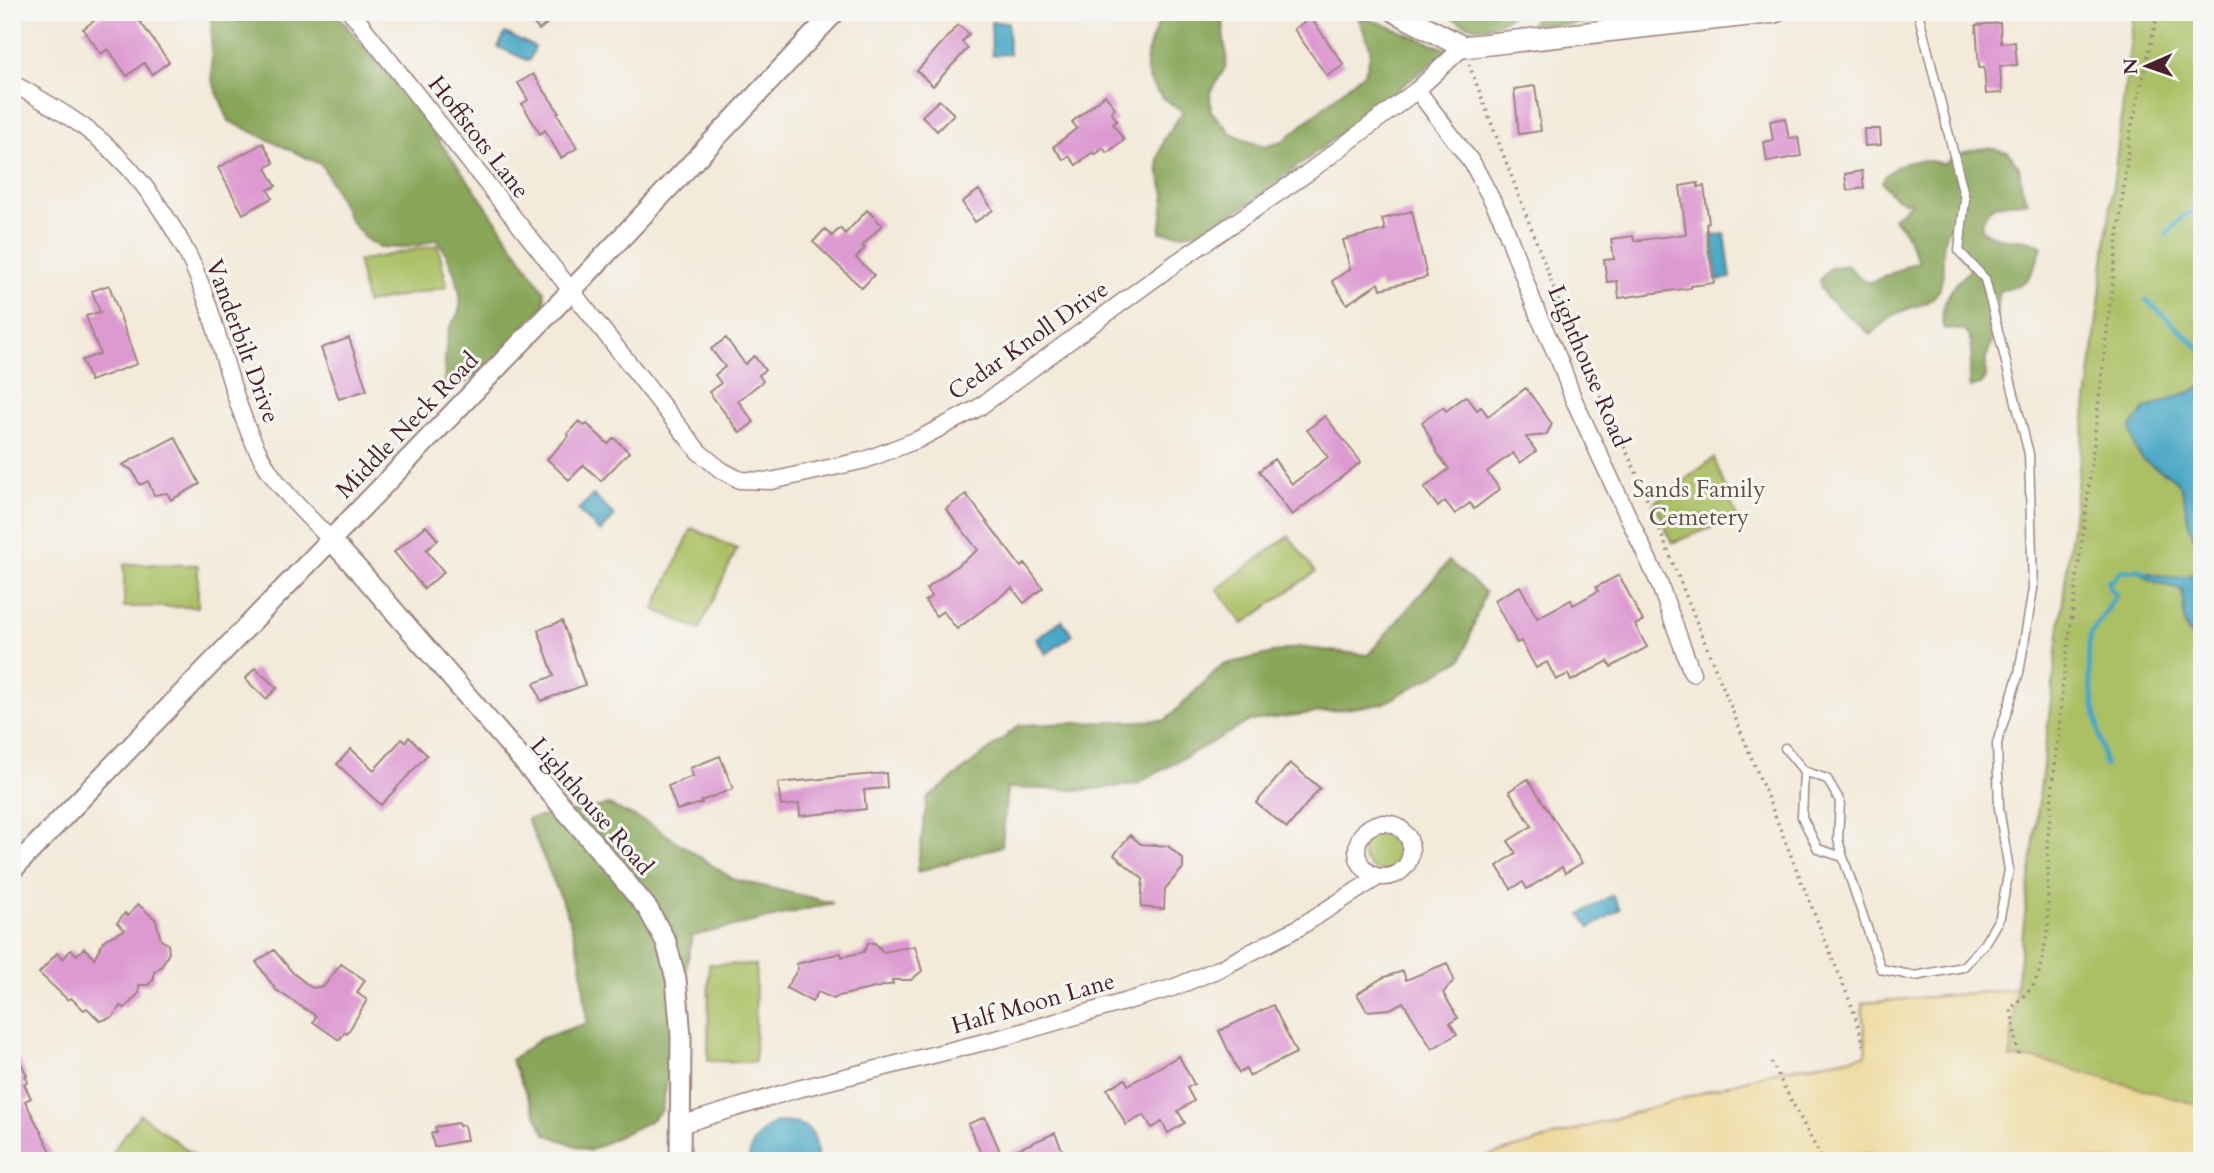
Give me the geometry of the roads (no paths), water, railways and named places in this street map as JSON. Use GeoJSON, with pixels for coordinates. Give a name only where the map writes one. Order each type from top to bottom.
{"type":"FeatureCollection","features":[{"type":"Feature","properties":{"kind":"main road"},"geometry":{"type":"LineString","coordinates":[[1396,12],[1463,47],[1775,12]]}},
{"type":"Feature","properties":{"kind":"street","name":"Hoffstots Lane"},"geometry":{"type":"LineString","coordinates":[[351,12],[571,291]]}},
{"type":"Feature","properties":{"kind":"street","name":"Middle Neck Road"},"geometry":{"type":"LineString","coordinates":[[12,870],[571,291],[835,12]]}},
{"type":"Feature","properties":{"kind":"street","name":"Cedar Knoll Drive"},"geometry":{"type":"LineString","coordinates":[[571,291],[699,452],[720,470],[740,480],[771,481],[865,460],[917,440],[978,408],[1177,262],[1306,173],[1417,90],[1463,47]]}},
{"type":"Feature","properties":{"kind":"street","name":"Vanderbilt Drive"},"geometry":{"type":"LineString","coordinates":[[12,83],[88,130],[125,164],[161,211],[188,255],[207,301],[245,421],[263,460],[288,496],[331,540]]}},
{"type":"Feature","properties":{"kind":"street","name":"Lighthouse Road"},"geometry":{"type":"LineString","coordinates":[[1417,90],[1473,164],[1502,219],[1573,398],[1659,583],[1692,673]]}},
{"type":"Feature","properties":{"kind":"street","name":"Lighthouse Road"},"geometry":{"type":"LineString","coordinates":[[331,540],[648,909],[666,942],[676,979],[681,1036],[680,1161]]}},
{"type":"Feature","properties":{"kind":"street","name":"Half Moon Lane"},"geometry":{"type":"LineString","coordinates":[[680,1125],[794,1090],[1008,1036],[1175,987],[1222,968],[1298,928],[1378,877]]}},
{"type":"Feature","properties":{"kind":"lane"},"geometry":{"type":"LineString","coordinates":[[1785,748],[1804,771],[1828,779],[1840,802],[1838,839],[1881,969],[1915,976],[1963,967],[1984,944],[2000,917],[2009,870],[1999,808],[1997,743],[2019,673],[2033,589],[2029,454],[1985,279],[1959,251],[1965,199],[1918,12]]}},
{"type":"Feature","properties":{"kind":"lane"},"geometry":{"type":"LineString","coordinates":[[1804,771],[1802,817],[1818,849],[1843,857]]}},
{"type":"Feature","properties":{"kind":"water"},"geometry":{"type":"Polygon","coordinates":[[[991,22],[1008,22],[1009,54],[992,55],[991,22]]]}},
{"type":"Feature","properties":{"kind":"water"},"geometry":{"type":"Polygon","coordinates":[[[505,33],[535,47],[529,61],[498,47],[505,33]]]}},
{"type":"Feature","properties":{"kind":"water"},"geometry":{"type":"Polygon","coordinates":[[[1725,234],[1731,278],[1717,280],[1711,236],[1725,234]]]}},
{"type":"Feature","properties":{"kind":"water"},"geometry":{"type":"Polygon","coordinates":[[[2202,387],[2202,558],[2190,527],[2182,490],[2170,476],[2153,467],[2138,453],[2131,426],[2145,409],[2202,387]]]}},
{"type":"Feature","properties":{"kind":"water"},"geometry":{"type":"Polygon","coordinates":[[[593,495],[615,516],[600,532],[578,510],[593,495]]]}},
{"type":"Feature","properties":{"kind":"water"},"geometry":{"type":"Polygon","coordinates":[[[2139,570],[2155,575],[2179,577],[2202,570],[2202,585],[2199,586],[2193,630],[2202,638],[2202,655],[2199,643],[2189,634],[2185,625],[2182,590],[2152,581],[2139,570]]]}},
{"type":"Feature","properties":{"kind":"water"},"geometry":{"type":"Polygon","coordinates":[[[1062,620],[1073,635],[1046,654],[1036,639],[1062,620]]]}},
{"type":"Feature","properties":{"kind":"water"},"geometry":{"type":"Polygon","coordinates":[[[1612,895],[1620,909],[1590,928],[1581,914],[1612,895]]]}},
{"type":"Feature","properties":{"kind":"water"},"geometry":{"type":"Polygon","coordinates":[[[776,1122],[796,1123],[809,1129],[816,1141],[817,1161],[749,1161],[751,1148],[757,1138],[776,1122]]]}},
{"type":"Feature","properties":{"kind":"water"},"geometry":{"type":"Polygon","coordinates":[[[1846,1154],[2090,1160],[2092,1161],[1822,1161],[1846,1154]]]}},
{"type":"Feature","properties":{"kind":"waterway"},"geometry":{"type":"LineString","coordinates":[[2202,184],[2202,189]]}},
{"type":"Feature","properties":{"kind":"waterway"},"geometry":{"type":"LineString","coordinates":[[2166,235],[2183,216],[2195,212],[2197,205],[2202,203]]}},
{"type":"Feature","properties":{"kind":"waterway"},"geometry":{"type":"LineString","coordinates":[[2146,300],[2202,350]]}},
{"type":"Feature","properties":{"kind":"waterway"},"geometry":{"type":"LineString","coordinates":[[2105,765],[2090,680],[2091,635],[2116,594],[2110,589],[2108,582],[2115,579],[2121,571],[2139,570],[2145,573]]}},
{"type":"Feature","properties":{"kind":"park label","name":"Sands Family Cemetery"},"geometry":{"type":"Point","coordinates":[1699,503]}}]}
